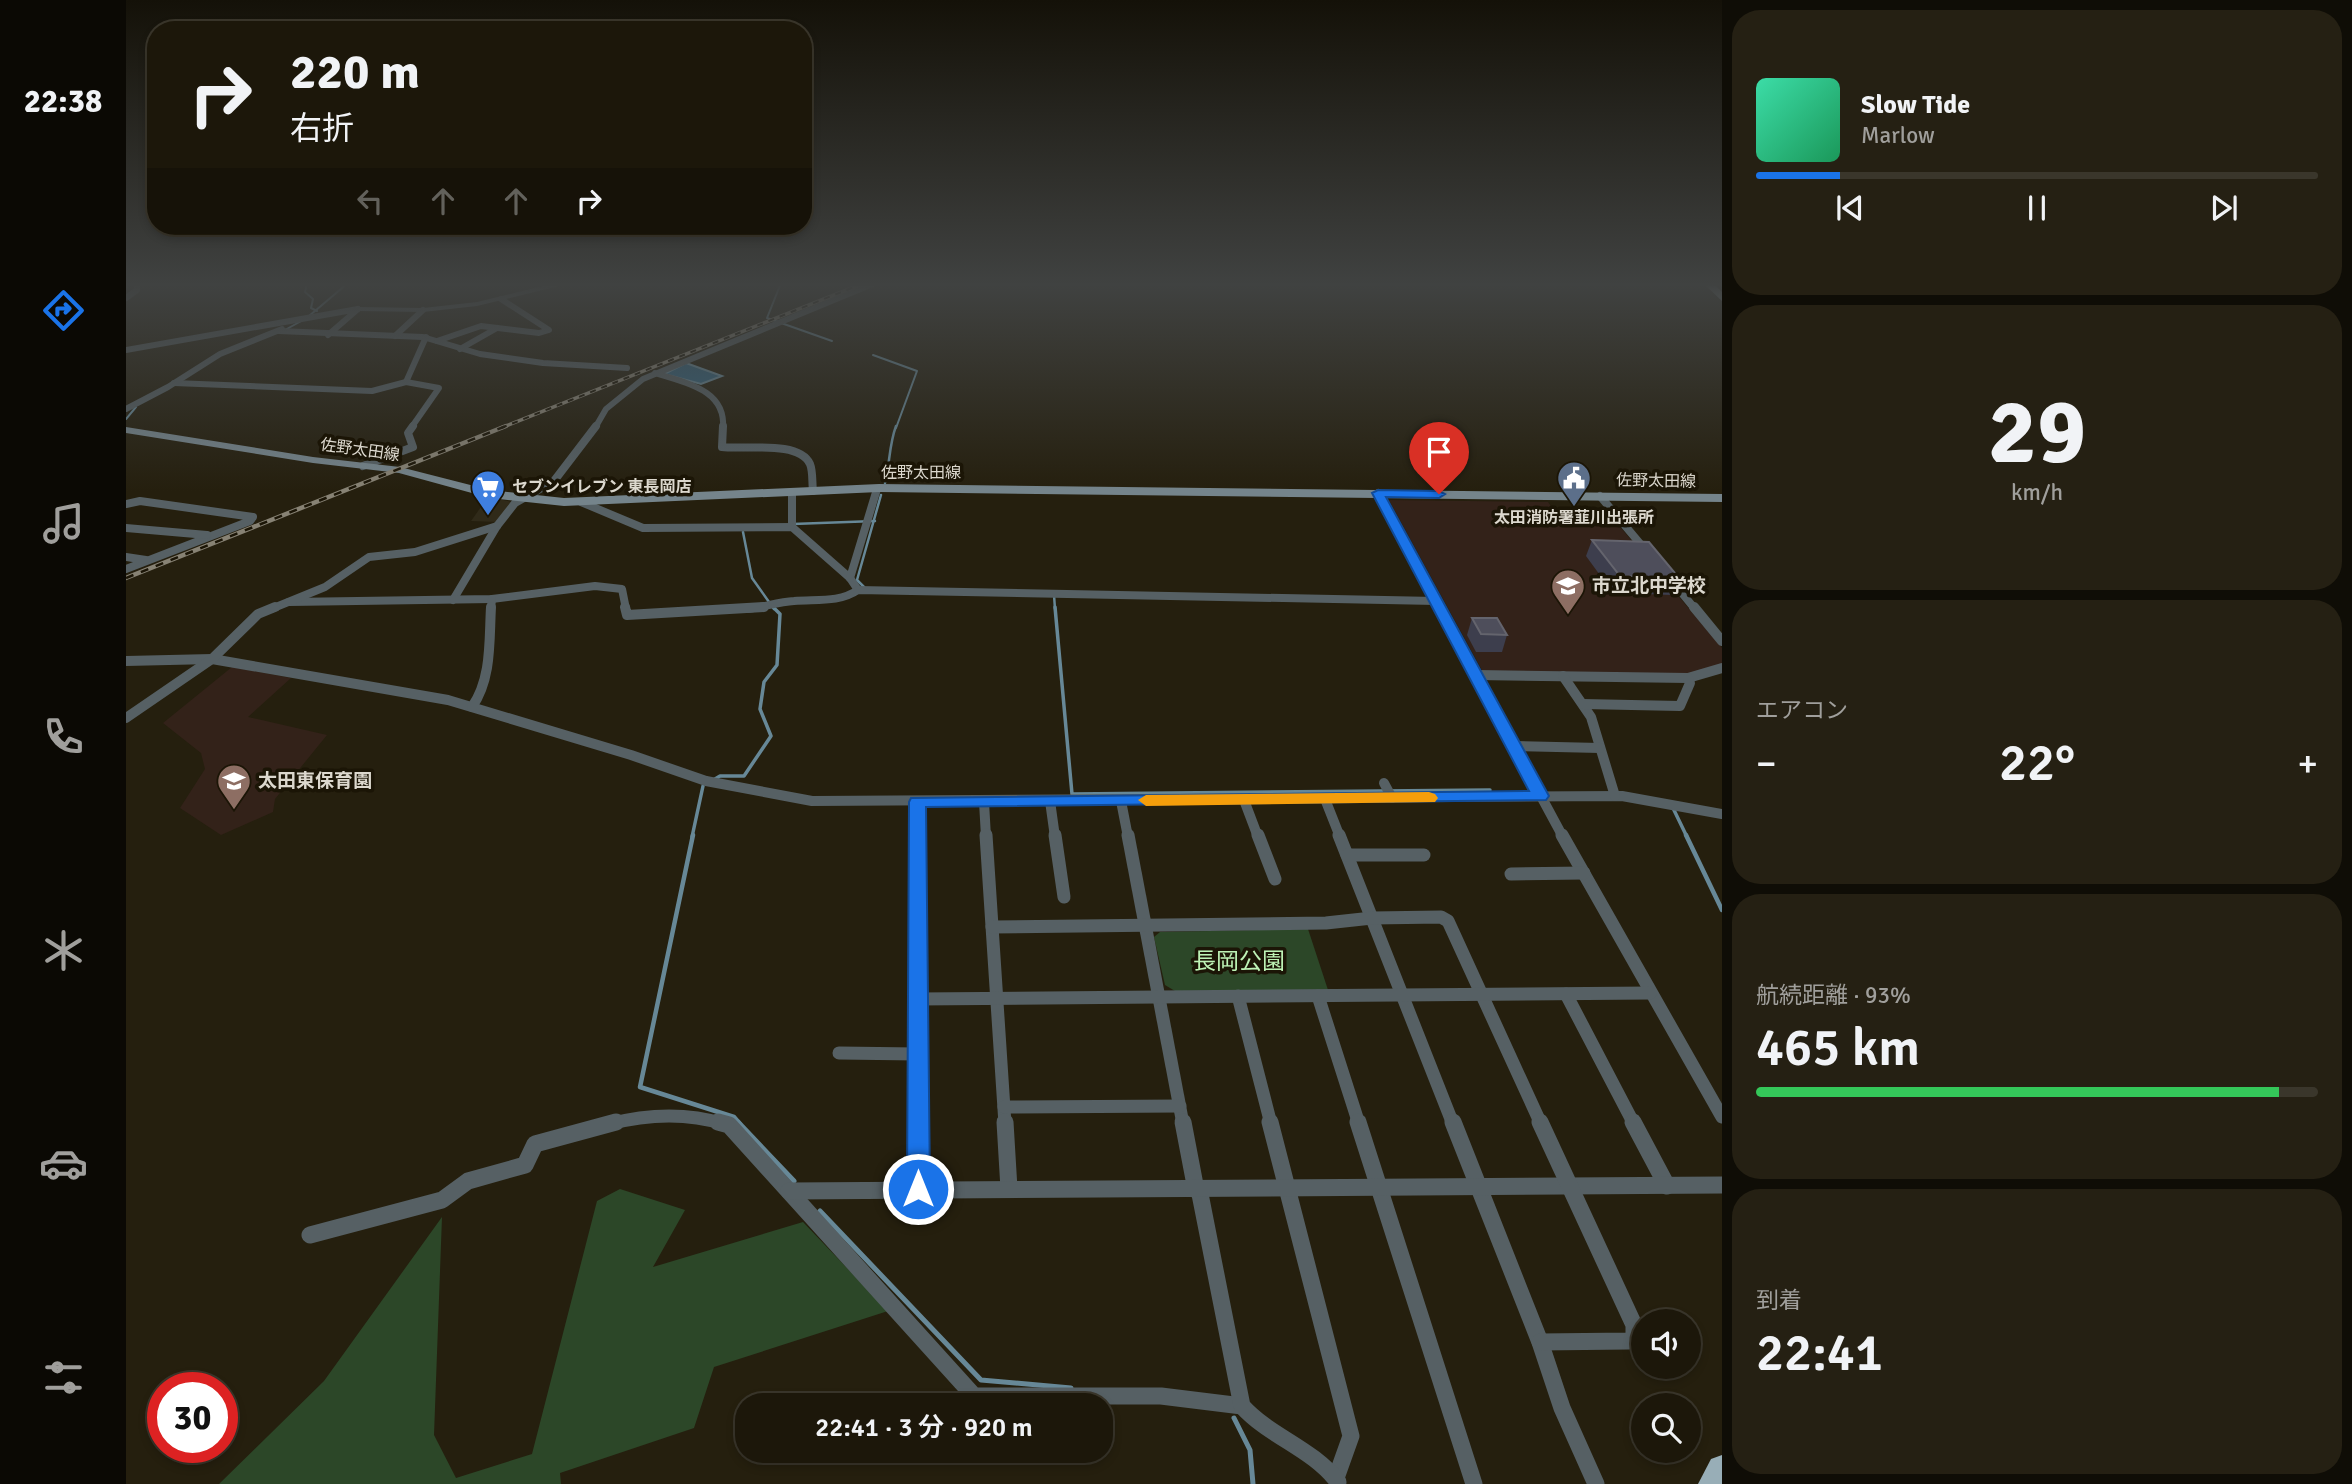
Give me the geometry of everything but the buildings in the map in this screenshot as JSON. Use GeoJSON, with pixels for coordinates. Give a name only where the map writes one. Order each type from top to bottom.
{"type":"FeatureCollection","features":[{"type":"Feature","properties":{"kind":"highway"},"geometry":{"type":"LineString","coordinates":[[1713,1484],[1722,1470]]}},
{"type":"Feature","properties":{"kind":"main road","name":"佐野太田線"},"geometry":{"type":"LineString","coordinates":[[127,431],[400,470],[490,494],[521,499],[581,502],[877,489],[1722,498]]}},
{"type":"Feature","properties":{"kind":"street"},"geometry":{"type":"LineString","coordinates":[[126,409],[224,352]]}},
{"type":"Feature","properties":{"kind":"street"},"geometry":{"type":"LineString","coordinates":[[406,382],[419,352]]}},
{"type":"Feature","properties":{"kind":"street"},"geometry":{"type":"LineString","coordinates":[[479,352],[542,363],[627,368]]}},
{"type":"Feature","properties":{"kind":"street"},"geometry":{"type":"LineString","coordinates":[[453,600],[497,526],[521,499],[554,481],[590,436],[606,409],[643,379],[706,352]]}},
{"type":"Feature","properties":{"kind":"street"},"geometry":{"type":"LineString","coordinates":[[655,373],[702,390],[718,401],[723,410],[722,447],[767,447],[803,456],[810,465],[813,491]]}},
{"type":"Feature","properties":{"kind":"street"},"geometry":{"type":"LineString","coordinates":[[174,383],[372,391],[406,382],[439,388],[408,433],[413,447],[363,466]]}},
{"type":"Feature","properties":{"kind":"street"},"geometry":{"type":"LineString","coordinates":[[850,578],[877,489]]}},
{"type":"Feature","properties":{"kind":"street"},"geometry":{"type":"LineString","coordinates":[[792,492],[792,525]]}},
{"type":"Feature","properties":{"kind":"street"},"geometry":{"type":"LineString","coordinates":[[1378,493],[1540,796],[1722,1117]]}},
{"type":"Feature","properties":{"kind":"street"},"geometry":{"type":"LineString","coordinates":[[1600,496],[1654,559]]}},
{"type":"Feature","properties":{"kind":"street"},"geometry":{"type":"LineString","coordinates":[[126,504],[140,501],[253,517],[250,521],[126,569]]}},
{"type":"Feature","properties":{"kind":"street"},"geometry":{"type":"LineString","coordinates":[[581,502],[643,528],[792,525],[850,578],[858,590]]}},
{"type":"Feature","properties":{"kind":"street"},"geometry":{"type":"LineString","coordinates":[[126,718],[212,659],[258,614],[325,587],[369,557],[415,552],[497,526]]}},
{"type":"Feature","properties":{"kind":"street"},"geometry":{"type":"LineString","coordinates":[[126,528],[211,536]]}},
{"type":"Feature","properties":{"kind":"street"},"geometry":{"type":"LineString","coordinates":[[126,557],[149,560]]}},
{"type":"Feature","properties":{"kind":"street"},"geometry":{"type":"LineString","coordinates":[[1662,569],[1722,641]]}},
{"type":"Feature","properties":{"kind":"street"},"geometry":{"type":"LineString","coordinates":[[289,602],[492,599],[595,586],[622,590],[627,615],[760,608],[849,596],[858,590],[1436,601]]}},
{"type":"Feature","properties":{"kind":"street"},"geometry":{"type":"LineString","coordinates":[[472,707],[480,699],[487,678],[492,599]]}},
{"type":"Feature","properties":{"kind":"street"},"geometry":{"type":"LineString","coordinates":[[126,661],[212,659],[424,695],[631,755],[706,781],[769,796],[838,803],[1615,796],[1670,803],[1722,814]]}},
{"type":"Feature","properties":{"kind":"street"},"geometry":{"type":"LineString","coordinates":[[1476,674],[1688,678],[1722,668]]}},
{"type":"Feature","properties":{"kind":"street"},"geometry":{"type":"LineString","coordinates":[[1563,676],[1591,717],[1615,796]]}},
{"type":"Feature","properties":{"kind":"street"},"geometry":{"type":"LineString","coordinates":[[1583,704],[1680,706],[1690,683],[1688,678]]}},
{"type":"Feature","properties":{"kind":"street"},"geometry":{"type":"LineString","coordinates":[[1515,746],[1600,748]]}},
{"type":"Feature","properties":{"kind":"street"},"geometry":{"type":"LineString","coordinates":[[1384,783],[1392,798]]}},
{"type":"Feature","properties":{"kind":"street"},"geometry":{"type":"LineString","coordinates":[[1325,799],[1540,1342],[1562,1408],[1596,1484]]}},
{"type":"Feature","properties":{"kind":"street"},"geometry":{"type":"LineString","coordinates":[[1244,800],[1275,879]]}},
{"type":"Feature","properties":{"kind":"street"},"geometry":{"type":"LineString","coordinates":[[1121,801],[1158,997],[1242,1406],[1252,1419],[1320,1463],[1338,1481],[1352,1436],[1238,996]]}},
{"type":"Feature","properties":{"kind":"street"},"geometry":{"type":"LineString","coordinates":[[917,802],[918,1189]]}},
{"type":"Feature","properties":{"kind":"street"},"geometry":{"type":"LineString","coordinates":[[984,802],[1009,1189]]}},
{"type":"Feature","properties":{"kind":"street"},"geometry":{"type":"LineString","coordinates":[[1050,802],[1064,897]]}},
{"type":"Feature","properties":{"kind":"street"},"geometry":{"type":"LineString","coordinates":[[1347,855],[1424,855]]}},
{"type":"Feature","properties":{"kind":"street"},"geometry":{"type":"LineString","coordinates":[[1511,874],[1584,873]]}},
{"type":"Feature","properties":{"kind":"street"},"geometry":{"type":"LineString","coordinates":[[992,927],[1326,923],[1372,918],[1441,918],[1448,921],[1634,1325],[1634,1336],[1629,1341],[1540,1342]]}},
{"type":"Feature","properties":{"kind":"street"},"geometry":{"type":"LineString","coordinates":[[917,999],[1650,993]]}},
{"type":"Feature","properties":{"kind":"street"},"geometry":{"type":"LineString","coordinates":[[1566,994],[1667,1186]]}},
{"type":"Feature","properties":{"kind":"street"},"geometry":{"type":"LineString","coordinates":[[1318,996],[1474,1484]]}},
{"type":"Feature","properties":{"kind":"street"},"geometry":{"type":"LineString","coordinates":[[839,1053],[917,1054]]}},
{"type":"Feature","properties":{"kind":"street"},"geometry":{"type":"LineString","coordinates":[[1004,1107],[1180,1106]]}},
{"type":"Feature","properties":{"kind":"street"},"geometry":{"type":"LineString","coordinates":[[310,1235],[442,1200],[468,1181],[524,1165],[535,1144],[643,1115],[699,1116],[729,1125],[974,1396],[1161,1396],[1242,1406]]}},
{"type":"Feature","properties":{"kind":"street"},"geometry":{"type":"LineString","coordinates":[[789,1191],[1722,1185]]}},
{"type":"Feature","properties":{"kind":"shaded area"},"geometry":{"type":"Polygon","coordinates":[[[488,497],[512,502],[498,522],[471,521],[488,497]]]}},
{"type":"Feature","properties":{"kind":"shaded area"},"geometry":{"type":"Polygon","coordinates":[[[1389,500],[1548,502],[1558,516],[1610,515],[1722,648],[1722,663],[1693,675],[1483,672],[1389,500]]]}},
{"type":"Feature","properties":{"kind":"shaded area"},"geometry":{"type":"Polygon","coordinates":[[[232,667],[291,678],[248,717],[327,735],[275,799],[273,812],[221,835],[180,808],[205,769],[201,753],[163,723],[232,667]]]}},
{"type":"Feature","properties":{"kind":"green space","name":"長岡公園"},"geometry":{"type":"Polygon","coordinates":[[[1308,929],[1328,990],[1175,991],[1165,985],[1154,937],[1160,932],[1308,929]]]}},
{"type":"Feature","properties":{"kind":"green space"},"geometry":{"type":"Polygon","coordinates":[[[620,1189],[685,1210],[653,1267],[803,1222],[888,1311],[714,1367],[694,1428],[560,1473],[561,1484],[219,1484],[324,1381],[442,1217],[434,1435],[456,1478],[532,1454],[597,1201],[620,1189]]]}},
{"type":"Feature","properties":{"kind":"water"},"geometry":{"type":"Polygon","coordinates":[[[686,363],[722,376],[701,384],[664,374],[686,363]]]}},
{"type":"Feature","properties":{"kind":"waterway"},"geometry":{"type":"LineString","coordinates":[[873,355],[917,371],[896,428]]}},
{"type":"Feature","properties":{"kind":"waterway"},"geometry":{"type":"LineString","coordinates":[[126,419],[136,407]]}},
{"type":"Feature","properties":{"kind":"waterway"},"geometry":{"type":"LineString","coordinates":[[885,483],[896,426]]}},
{"type":"Feature","properties":{"kind":"waterway"},"geometry":{"type":"LineString","coordinates":[[874,521],[881,495]]}},
{"type":"Feature","properties":{"kind":"waterway"},"geometry":{"type":"LineString","coordinates":[[793,524],[874,521]]}},
{"type":"Feature","properties":{"kind":"waterway"},"geometry":{"type":"LineString","coordinates":[[864,587],[857,580],[874,521]]}},
{"type":"Feature","properties":{"kind":"waterway"},"geometry":{"type":"LineString","coordinates":[[743,532],[752,578],[774,609]]}},
{"type":"Feature","properties":{"kind":"waterway"},"geometry":{"type":"LineString","coordinates":[[1054,595],[1055,609]]}},
{"type":"Feature","properties":{"kind":"waterway"},"geometry":{"type":"LineString","coordinates":[[715,779],[720,776],[744,776],[771,736],[760,709],[764,682],[777,665],[780,614],[773,607]]}},
{"type":"Feature","properties":{"kind":"waterway"},"geometry":{"type":"LineString","coordinates":[[1055,607],[1072,794],[1490,790]]}},
{"type":"Feature","properties":{"kind":"waterway"},"geometry":{"type":"LineString","coordinates":[[692,837],[703,786]]}},
{"type":"Feature","properties":{"kind":"waterway"},"geometry":{"type":"LineString","coordinates":[[1673,808],[1687,837]]}},
{"type":"Feature","properties":{"kind":"waterway"},"geometry":{"type":"LineString","coordinates":[[693,835],[640,1087],[734,1117],[740,1124]]}},
{"type":"Feature","properties":{"kind":"waterway"},"geometry":{"type":"LineString","coordinates":[[1686,835],[1722,910]]}},
{"type":"Feature","properties":{"kind":"waterway"},"geometry":{"type":"LineString","coordinates":[[738,1122],[794,1181]]}},
{"type":"Feature","properties":{"kind":"waterway"},"geometry":{"type":"LineString","coordinates":[[820,1211],[981,1380],[1071,1388]]}},
{"type":"Feature","properties":{"kind":"waterway"},"geometry":{"type":"LineString","coordinates":[[1234,1418],[1250,1450],[1253,1484]]}},
{"type":"Feature","properties":{"kind":"railway"},"geometry":{"type":"LineString","coordinates":[[501,428],[691,352]]}},
{"type":"Feature","properties":{"kind":"railway"},"geometry":{"type":"LineString","coordinates":[[501,428],[506,426]]}},
{"type":"Feature","properties":{"kind":"railway"},"geometry":{"type":"LineString","coordinates":[[126,578],[501,428]]}},
{"type":"Feature","properties":{"kind":"slow traffic"},"geometry":{"type":"LineString","coordinates":[[1146,800],[1429,798]]}},
{"type":"Feature","properties":{"kind":"place","name":"太田消防署韮川出張所"},"geometry":{"type":"Point","coordinates":[1574,508]}},
{"type":"Feature","properties":{"kind":"place","name":"セブンイレブン 東長岡店"},"geometry":{"type":"Point","coordinates":[488,517]}},
{"type":"Feature","properties":{"kind":"place","name":"市立北中学校"},"geometry":{"type":"Point","coordinates":[1568,616]}},
{"type":"Feature","properties":{"kind":"place","name":"太田東保育園"},"geometry":{"type":"Point","coordinates":[234,811]}},
{"type":"Feature","properties":{"kind":"route"},"geometry":{"type":"LineString","coordinates":[[918,1189],[917,802],[1540,796],[1378,493],[1439,494]]}}]}
